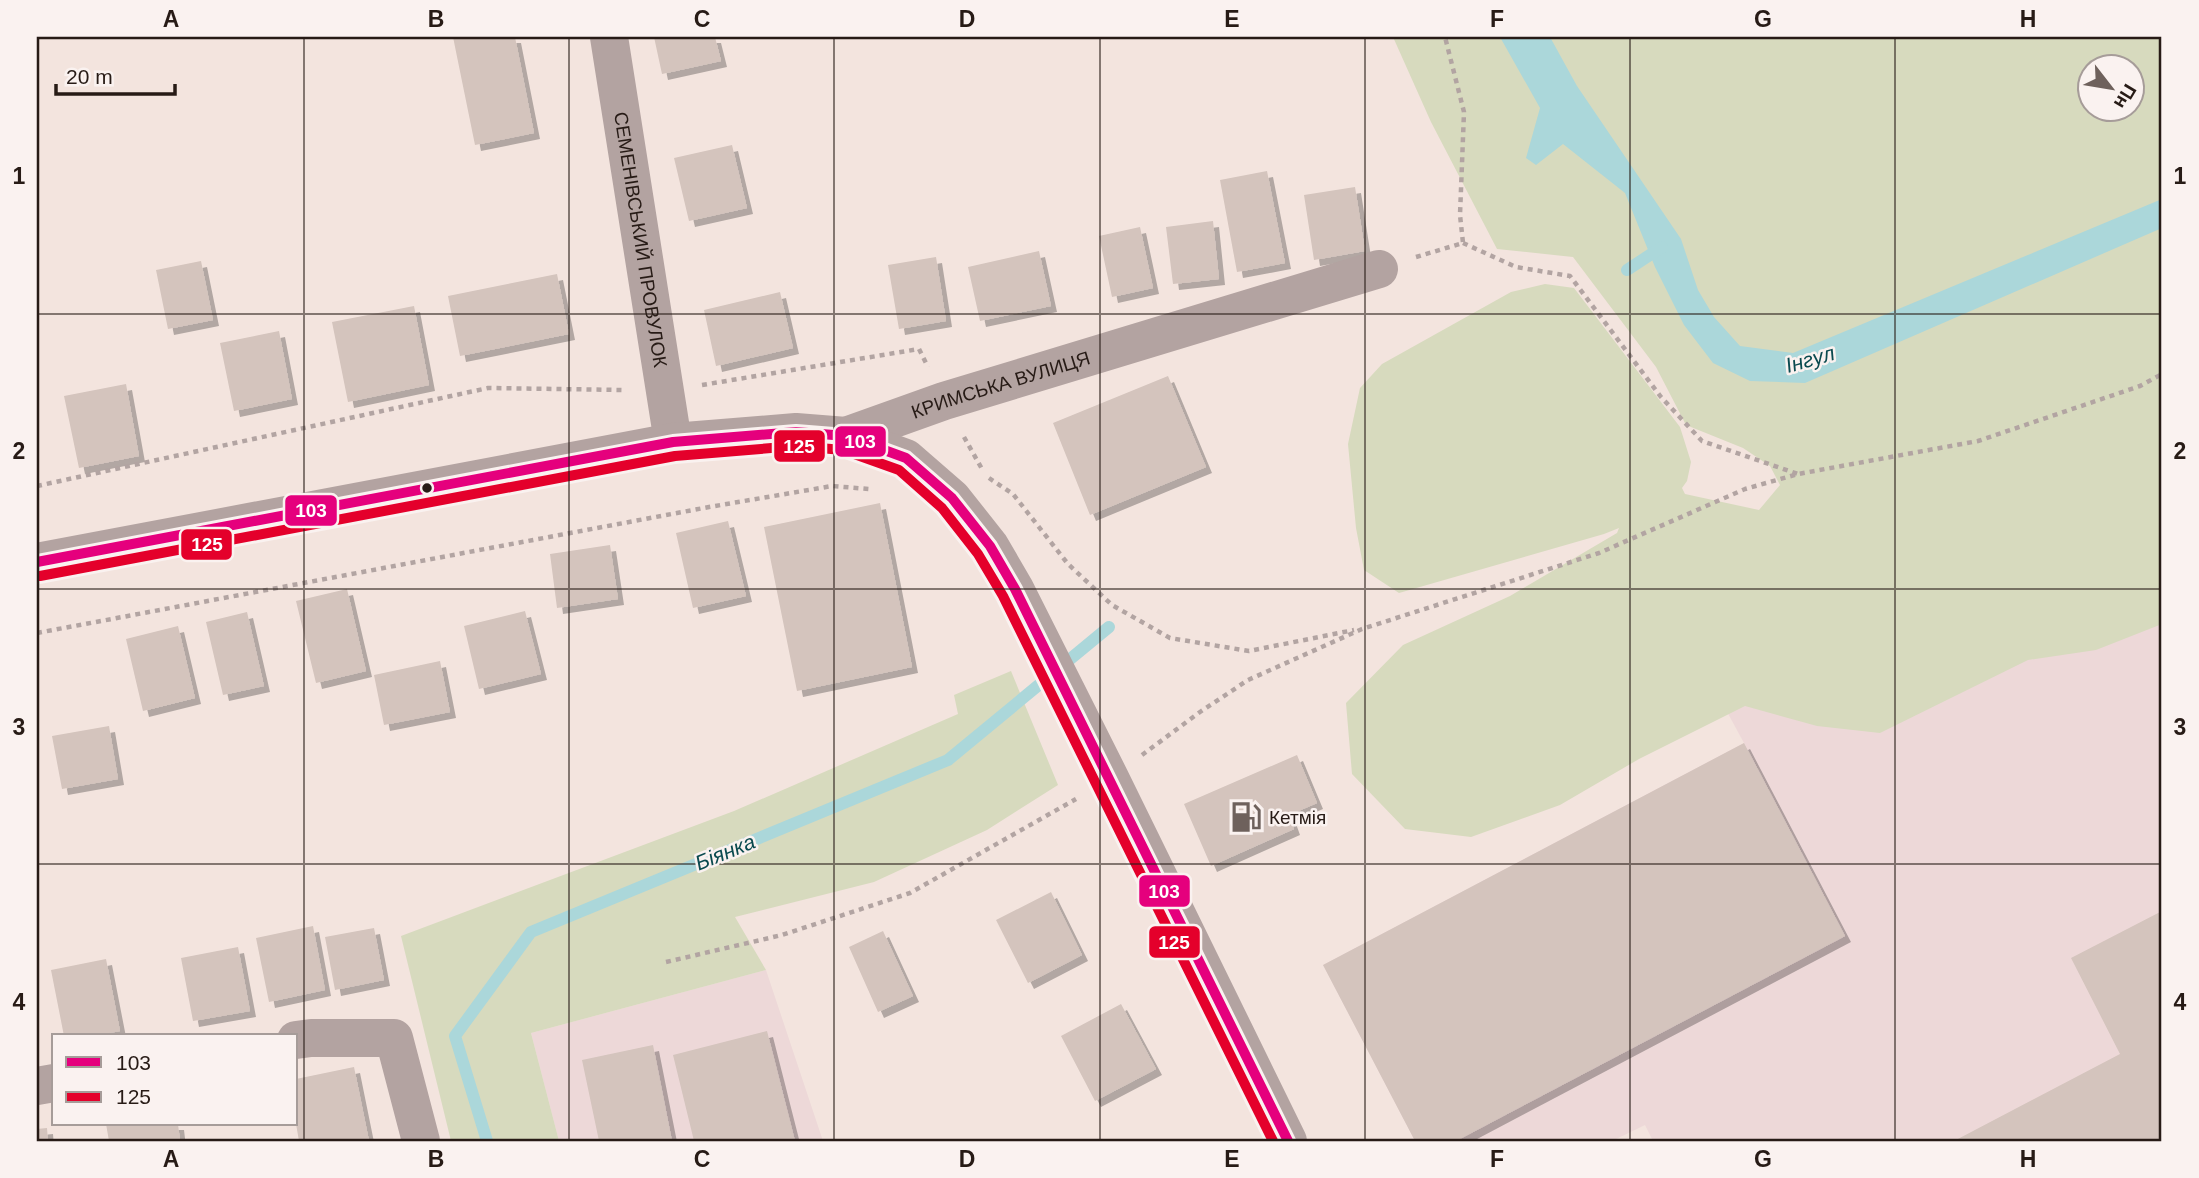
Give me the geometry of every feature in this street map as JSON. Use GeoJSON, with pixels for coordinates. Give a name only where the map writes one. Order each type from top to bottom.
{"type":"FeatureCollection","features":[{"type":"Feature","properties":{"kind":"street","name":"СЕМЕНІВСЬКИЙ ПРОВУЛОК"},"geometry":{"type":"LineString","coordinates":[[609,37],[673,442]]}},
{"type":"Feature","properties":{"kind":"street","name":"КРИМСЬКА ВУЛИЦЯ"},"geometry":{"type":"LineString","coordinates":[[37,562],[673,442],[796,432],[846,436],[944,401],[1377,270]]}},
{"type":"Feature","properties":{"kind":"street"},"geometry":{"type":"LineString","coordinates":[[846,436],[906,457],[952,498],[990,546],[1092,740],[1288,1141]]}},
{"type":"Feature","properties":{"kind":"street"},"geometry":{"type":"LineString","coordinates":[[298,1041],[310,1038],[394,1038],[421,1141]]}},
{"type":"Feature","properties":{"kind":"path"},"geometry":{"type":"LineString","coordinates":[[1444,37],[1464,112],[1460,215],[1463,243]]}},
{"type":"Feature","properties":{"kind":"path"},"geometry":{"type":"LineString","coordinates":[[1377,270],[1463,243],[1516,267],[1570,276],[1661,397],[1702,441],[1798,474]]}},
{"type":"Feature","properties":{"kind":"path"},"geometry":{"type":"LineString","coordinates":[[666,962],[782,935],[910,894],[1056,812],[1110,778],[1248,680],[1362,629],[1599,553],[1745,489],[1798,474],[1978,441],[2140,386],[2162,374]]}},
{"type":"Feature","properties":{"kind":"path"},"geometry":{"type":"LineString","coordinates":[[972,472],[985,475],[1013,494],[1068,564],[1112,606],[1170,638],[1249,651],[1362,629]]}},
{"type":"Feature","properties":{"kind":"path"},"geometry":{"type":"LineString","coordinates":[[37,633],[832,486],[878,489]]}},
{"type":"Feature","properties":{"kind":"shaded area"},"geometry":{"type":"Polygon","coordinates":[[[2162,596],[2162,1141],[1653,1141],[1645,1125],[1612,1141],[1415,1141],[1323,965],[1744,743],[1707,675],[2162,596]]]}},
{"type":"Feature","properties":{"kind":"shaded area"},"geometry":{"type":"Polygon","coordinates":[[[766,970],[823,1141],[559,1141],[531,1033],[766,970]]]}},
{"type":"Feature","properties":{"kind":"green space"},"geometry":{"type":"Polygon","coordinates":[[[1393,37],[2162,37],[2162,624],[2096,650],[2028,660],[1880,733],[1817,726],[1745,706],[1639,759],[1560,805],[1471,837],[1405,829],[1352,774],[1346,703],[1403,645],[1510,596],[1617,533],[1619,528],[1399,593],[1364,570],[1356,528],[1348,444],[1360,388],[1382,364],[1511,292],[1545,284],[1574,288],[1680,427],[1691,462],[1687,481],[1682,488],[1685,494],[1759,510],[1780,485],[1770,466],[1743,448],[1686,425],[1656,367],[1573,257],[1497,249],[1431,122],[1393,37]]]}},
{"type":"Feature","properties":{"kind":"green space"},"geometry":{"type":"Polygon","coordinates":[[[1011,671],[1058,785],[987,830],[874,882],[735,917],[766,970],[531,1033],[559,1141],[451,1141],[401,936],[734,811],[958,714],[954,695],[1011,671]]]}},
{"type":"Feature","properties":{"kind":"water","name":"Інгул"},"geometry":{"type":"Polygon","coordinates":[[[1500,37],[1550,37],[1577,86],[1681,239],[1698,290],[1714,317],[1740,346],[1793,353],[2162,199],[2162,228],[1805,383],[1750,381],[1713,363],[1684,325],[1655,267],[1625,193],[1563,144],[1536,165],[1526,158],[1540,108],[1500,37]]]}},
{"type":"Feature","properties":{"kind":"building"},"geometry":{"type":"Polygon","coordinates":[[[453,37],[515,37],[534,133],[475,145],[453,37]]]}},
{"type":"Feature","properties":{"kind":"building"},"geometry":{"type":"Polygon","coordinates":[[[654,37],[715,37],[721,61],[662,74],[654,37]]]}},
{"type":"Feature","properties":{"kind":"building"},"geometry":{"type":"Polygon","coordinates":[[[732,145],[747,208],[689,221],[674,158],[732,145]]]}},
{"type":"Feature","properties":{"kind":"building"},"geometry":{"type":"Polygon","coordinates":[[[1267,171],[1285,263],[1237,272],[1220,180],[1267,171]]]}},
{"type":"Feature","properties":{"kind":"building"},"geometry":{"type":"Polygon","coordinates":[[[1355,187],[1365,251],[1314,260],[1304,195],[1355,187]]]}},
{"type":"Feature","properties":{"kind":"building"},"geometry":{"type":"Polygon","coordinates":[[[1213,221],[1219,279],[1173,284],[1166,227],[1213,221]]]}},
{"type":"Feature","properties":{"kind":"building"},"geometry":{"type":"Polygon","coordinates":[[[1140,227],[1153,288],[1112,297],[1099,236],[1140,227]]]}},
{"type":"Feature","properties":{"kind":"building"},"geometry":{"type":"Polygon","coordinates":[[[1039,251],[1051,306],[980,321],[968,267],[1039,251]]]}},
{"type":"Feature","properties":{"kind":"building"},"geometry":{"type":"Polygon","coordinates":[[[936,257],[946,321],[899,329],[888,265],[936,257]]]}},
{"type":"Feature","properties":{"kind":"building"},"geometry":{"type":"Polygon","coordinates":[[[201,261],[213,320],[168,329],[156,270],[201,261]]]}},
{"type":"Feature","properties":{"kind":"building"},"geometry":{"type":"Polygon","coordinates":[[[557,274],[569,334],[460,356],[448,296],[557,274]]]}},
{"type":"Feature","properties":{"kind":"building"},"geometry":{"type":"Polygon","coordinates":[[[780,292],[793,348],[716,366],[704,310],[780,292]]]}},
{"type":"Feature","properties":{"kind":"building"},"geometry":{"type":"Polygon","coordinates":[[[414,306],[429,385],[348,402],[332,322],[414,306]]]}},
{"type":"Feature","properties":{"kind":"building"},"geometry":{"type":"Polygon","coordinates":[[[279,331],[292,399],[234,411],[220,343],[279,331]]]}},
{"type":"Feature","properties":{"kind":"building"},"geometry":{"type":"Polygon","coordinates":[[[1168,376],[1206,467],[1090,515],[1053,423],[1168,376]]]}},
{"type":"Feature","properties":{"kind":"building"},"geometry":{"type":"Polygon","coordinates":[[[126,384],[139,456],[79,468],[64,396],[126,384]]]}},
{"type":"Feature","properties":{"kind":"building"},"geometry":{"type":"Polygon","coordinates":[[[880,503],[912,667],[797,691],[764,527],[880,503]]]}},
{"type":"Feature","properties":{"kind":"building"},"geometry":{"type":"Polygon","coordinates":[[[728,521],[746,596],[693,608],[676,533],[728,521]]]}},
{"type":"Feature","properties":{"kind":"building"},"geometry":{"type":"Polygon","coordinates":[[[610,545],[618,599],[557,608],[550,554],[610,545]]]}},
{"type":"Feature","properties":{"kind":"building"},"geometry":{"type":"Polygon","coordinates":[[[347,589],[366,671],[316,683],[296,601],[347,589]]]}},
{"type":"Feature","properties":{"kind":"building"},"geometry":{"type":"Polygon","coordinates":[[[525,611],[541,674],[479,689],[464,626],[525,611]]]}},
{"type":"Feature","properties":{"kind":"building"},"geometry":{"type":"Polygon","coordinates":[[[247,612],[264,686],[223,695],[206,622],[247,612]]]}},
{"type":"Feature","properties":{"kind":"building"},"geometry":{"type":"Polygon","coordinates":[[[178,626],[195,698],[143,711],[126,639],[178,626]]]}},
{"type":"Feature","properties":{"kind":"building"},"geometry":{"type":"Polygon","coordinates":[[[440,661],[450,712],[384,725],[374,675],[440,661]]]}},
{"type":"Feature","properties":{"kind":"building"},"geometry":{"type":"Polygon","coordinates":[[[109,726],[118,779],[62,789],[52,736],[109,726]]]}},
{"type":"Feature","properties":{"kind":"building"},"geometry":{"type":"Polygon","coordinates":[[[1744,743],[1845,936],[1456,1141],[1415,1141],[1323,965],[1744,743]]]}},
{"type":"Feature","properties":{"kind":"building"},"geometry":{"type":"Polygon","coordinates":[[[1297,755],[1317,803],[1289,815],[1294,829],[1211,866],[1184,804],[1297,755]]]}},
{"type":"Feature","properties":{"kind":"building"},"geometry":{"type":"Polygon","coordinates":[[[1051,892],[1082,955],[1028,983],[996,920],[1051,892]]]}},
{"type":"Feature","properties":{"kind":"building"},"geometry":{"type":"Polygon","coordinates":[[[2162,911],[2162,1141],[1954,1141],[2120,1054],[2071,958],[2162,911]]]}},
{"type":"Feature","properties":{"kind":"building"},"geometry":{"type":"Polygon","coordinates":[[[313,926],[325,990],[269,1002],[256,938],[313,926]]]}},
{"type":"Feature","properties":{"kind":"building"},"geometry":{"type":"Polygon","coordinates":[[[374,928],[384,980],[335,990],[325,937],[374,928]]]}},
{"type":"Feature","properties":{"kind":"building"},"geometry":{"type":"Polygon","coordinates":[[[883,931],[913,996],[878,1012],[849,947],[883,931]]]}},
{"type":"Feature","properties":{"kind":"building"},"geometry":{"type":"Polygon","coordinates":[[[238,947],[250,1011],[193,1021],[181,958],[238,947]]]}},
{"type":"Feature","properties":{"kind":"building"},"geometry":{"type":"Polygon","coordinates":[[[106,959],[120,1031],[104,1034],[64,1034],[51,970],[106,959]]]}},
{"type":"Feature","properties":{"kind":"building"},"geometry":{"type":"Polygon","coordinates":[[[1121,1004],[1156,1069],[1095,1101],[1061,1036],[1121,1004]]]}},
{"type":"Feature","properties":{"kind":"building"},"geometry":{"type":"Polygon","coordinates":[[[767,1031],[795,1141],[694,1141],[673,1055],[767,1031]]]}},
{"type":"Feature","properties":{"kind":"building"},"geometry":{"type":"Polygon","coordinates":[[[653,1045],[672,1141],[599,1141],[582,1060],[653,1045]]]}},
{"type":"Feature","properties":{"kind":"building"},"geometry":{"type":"Polygon","coordinates":[[[354,1067],[369,1141],[299,1141],[296,1126],[298,1079],[354,1067]]]}},
{"type":"Feature","properties":{"kind":"building"},"geometry":{"type":"Polygon","coordinates":[[[106,1126],[178,1126],[180,1141],[109,1141],[106,1126]]]}},
{"type":"Feature","properties":{"kind":"building"},"geometry":{"type":"Polygon","coordinates":[[[47,1128],[48,1141],[37,1141],[37,1129],[47,1128]]]}},
{"type":"Feature","properties":{"kind":"waterway","name":"Біянка"},"geometry":{"type":"LineString","coordinates":[[1627,270],[1662,247]]}},
{"type":"Feature","properties":{"kind":"waterway","name":"Біянка"},"geometry":{"type":"LineString","coordinates":[[487,1141],[455,1036],[531,932],[948,760],[1109,627]]}},
{"type":"Feature","properties":{"kind":"transit line","name":"103"},"geometry":{"type":"LineString","coordinates":[[37,562],[673,442],[796,432],[846,436],[906,458],[952,498],[990,546],[1015,589],[1288,1141]]}},
{"type":"Feature","properties":{"kind":"transit line","name":"125"},"geometry":{"type":"LineString","coordinates":[[40,576],[675,456],[796,446],[843,450],[899,470],[942,508],[978,554],[1003,596],[1273,1141]]}},
{"type":"Feature","properties":{"kind":"place","name":"Кетмія"},"geometry":{"type":"Point","coordinates":[1246,817]}}]}
